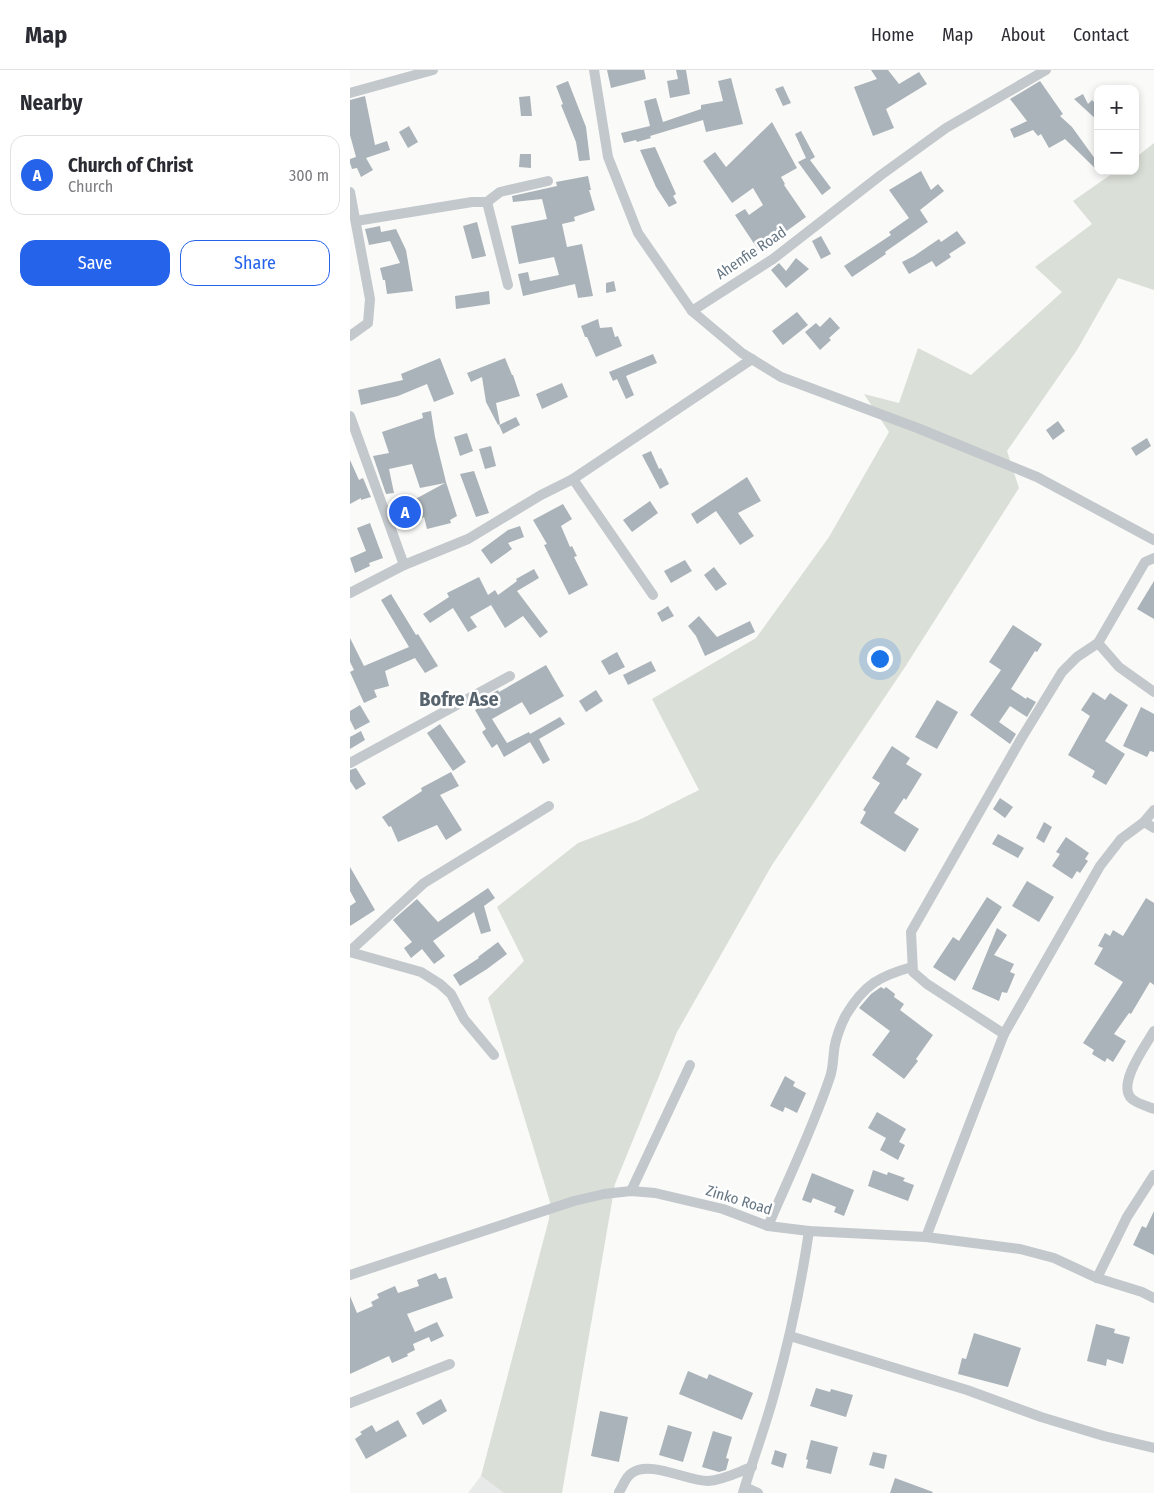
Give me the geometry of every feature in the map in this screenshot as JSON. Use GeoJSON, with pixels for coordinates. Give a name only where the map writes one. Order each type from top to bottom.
{"type":"FeatureCollection","features":[{"type":"Feature","properties":{"kind":"street"},"geometry":{"type":"LineString","coordinates":[[350,94],[433,70]]}},
{"type":"Feature","properties":{"kind":"street"},"geometry":{"type":"LineString","coordinates":[[594,70],[608,156],[638,234],[692,311],[742,353],[781,377],[920,428],[1037,477],[1154,540]]}},
{"type":"Feature","properties":{"kind":"street","name":"Ahenfie Road"},"geometry":{"type":"LineString","coordinates":[[692,311],[774,259],[881,175],[946,128],[1046,70]]}},
{"type":"Feature","properties":{"kind":"street"},"geometry":{"type":"LineString","coordinates":[[356,221],[472,202],[487,202],[500,192],[548,181]]}},
{"type":"Feature","properties":{"kind":"street"},"geometry":{"type":"LineString","coordinates":[[350,192],[370,299],[368,323],[350,336]]}},
{"type":"Feature","properties":{"kind":"street"},"geometry":{"type":"LineString","coordinates":[[487,202],[508,285]]}},
{"type":"Feature","properties":{"kind":"street"},"geometry":{"type":"LineString","coordinates":[[350,593],[404,565],[468,539],[541,495],[573,479],[752,359]]}},
{"type":"Feature","properties":{"kind":"street"},"geometry":{"type":"LineString","coordinates":[[350,416],[404,565]]}},
{"type":"Feature","properties":{"kind":"street"},"geometry":{"type":"LineString","coordinates":[[573,479],[653,595]]}},
{"type":"Feature","properties":{"kind":"street"},"geometry":{"type":"LineString","coordinates":[[1004,1034],[927,984],[914,972],[912,966],[911,932],[1020,739],[1062,672],[1077,657],[1098,643],[1149,560],[1154,546]]}},
{"type":"Feature","properties":{"kind":"street"},"geometry":{"type":"LineString","coordinates":[[1098,643],[1119,667],[1154,692]]}},
{"type":"Feature","properties":{"kind":"street"},"geometry":{"type":"LineString","coordinates":[[350,763],[510,676]]}},
{"type":"Feature","properties":{"kind":"street"},"geometry":{"type":"LineString","coordinates":[[350,952],[424,883],[549,806]]}},
{"type":"Feature","properties":{"kind":"street"},"geometry":{"type":"LineString","coordinates":[[926,1237],[1004,1034],[1100,866],[1121,840],[1144,822],[1154,810]]}},
{"type":"Feature","properties":{"kind":"street"},"geometry":{"type":"LineString","coordinates":[[1144,822],[1154,828]]}},
{"type":"Feature","properties":{"kind":"street"},"geometry":{"type":"LineString","coordinates":[[350,952],[421,972],[440,984],[451,994],[464,1019],[494,1055]]}},
{"type":"Feature","properties":{"kind":"street"},"geometry":{"type":"LineString","coordinates":[[768,1226],[831,1075],[834,1048],[845,1016],[872,984],[887,974],[912,966]]}},
{"type":"Feature","properties":{"kind":"street"},"geometry":{"type":"LineString","coordinates":[[1154,1031],[1133,1066],[1127,1086],[1128,1095],[1133,1100],[1154,1109]]}},
{"type":"Feature","properties":{"kind":"street"},"geometry":{"type":"LineString","coordinates":[[631,1191],[690,1065]]}},
{"type":"Feature","properties":{"kind":"street"},"geometry":{"type":"LineString","coordinates":[[1097,1278],[1127,1216],[1154,1175]]}},
{"type":"Feature","properties":{"kind":"street","name":"Zinko Road"},"geometry":{"type":"LineString","coordinates":[[350,1275],[574,1201],[604,1194],[631,1191],[654,1193],[723,1208],[768,1226],[809,1231],[926,1237],[1020,1249],[1054,1258],[1097,1278],[1142,1292],[1154,1298]]}},
{"type":"Feature","properties":{"kind":"street"},"geometry":{"type":"LineString","coordinates":[[758,1493],[744,1490],[776,1391],[790,1336],[801,1285],[809,1231]]}},
{"type":"Feature","properties":{"kind":"street"},"geometry":{"type":"LineString","coordinates":[[790,1336],[967,1390],[1041,1417],[1104,1436],[1154,1448]]}},
{"type":"Feature","properties":{"kind":"street"},"geometry":{"type":"LineString","coordinates":[[350,1403],[450,1364]]}},
{"type":"Feature","properties":{"kind":"street"},"geometry":{"type":"LineString","coordinates":[[620,1492],[629,1475],[645,1468],[705,1481],[727,1477],[752,1467]]}},
{"type":"Feature","properties":{"kind":"shaded area"},"geometry":{"type":"Polygon","coordinates":[[[1154,143],[1154,290],[1118,278],[1077,350],[1007,451],[1019,488],[905,667],[772,865],[677,1032],[615,1184],[562,1493],[504,1493],[481,1476],[549,1219],[550,1202],[488,998],[524,961],[497,907],[578,843],[639,820],[699,790],[652,699],[756,638],[829,537],[889,432],[864,394],[899,403],[918,348],[971,375],[1062,292],[1035,267],[1092,224],[1073,201],[1110,175],[1139,175],[1139,155],[1154,143]]]}},
{"type":"Feature","properties":{"kind":"shaded area"},"geometry":{"type":"Polygon","coordinates":[[[481,1476],[504,1493],[468,1493],[481,1476]]]}},
{"type":"Feature","properties":{"kind":"building"},"geometry":{"type":"Polygon","coordinates":[[[607,70],[644,70],[646,79],[611,88],[607,70]]]}},
{"type":"Feature","properties":{"kind":"building"},"geometry":{"type":"Polygon","coordinates":[[[676,70],[686,70],[690,94],[670,98],[667,81],[678,79],[676,70]]]}},
{"type":"Feature","properties":{"kind":"building"},"geometry":{"type":"Polygon","coordinates":[[[871,70],[888,70],[899,84],[919,72],[927,84],[886,109],[894,128],[873,136],[854,87],[877,79],[871,70]]]}},
{"type":"Feature","properties":{"kind":"building"},"geometry":{"type":"Polygon","coordinates":[[[731,78],[743,124],[706,132],[703,120],[650,136],[651,138],[624,143],[621,133],[650,126],[644,101],[656,98],[663,122],[701,109],[701,105],[723,101],[718,81],[731,78]]]}},
{"type":"Feature","properties":{"kind":"building"},"geometry":{"type":"Polygon","coordinates":[[[568,81],[586,127],[590,160],[579,161],[576,142],[561,105],[563,104],[556,86],[568,81]]]}},
{"type":"Feature","properties":{"kind":"building"},"geometry":{"type":"Polygon","coordinates":[[[1040,81],[1063,114],[1060,116],[1072,127],[1094,157],[1094,167],[1065,139],[1049,148],[1041,134],[1038,136],[1033,130],[1014,138],[1010,129],[1027,121],[1010,99],[1040,81]]]}},
{"type":"Feature","properties":{"kind":"building"},"geometry":{"type":"Polygon","coordinates":[[[783,86],[791,103],[783,106],[775,89],[783,86]]]}},
{"type":"Feature","properties":{"kind":"building"},"geometry":{"type":"Polygon","coordinates":[[[1083,94],[1088,104],[1092,100],[1094,102],[1094,117],[1074,99],[1083,94]]]}},
{"type":"Feature","properties":{"kind":"building"},"geometry":{"type":"Polygon","coordinates":[[[365,96],[375,145],[387,141],[390,150],[366,158],[373,170],[361,177],[357,168],[352,169],[350,163],[350,159],[356,157],[350,135],[350,100],[365,96]]]}},
{"type":"Feature","properties":{"kind":"building"},"geometry":{"type":"Polygon","coordinates":[[[530,96],[532,116],[521,116],[519,97],[530,96]]]}},
{"type":"Feature","properties":{"kind":"building"},"geometry":{"type":"Polygon","coordinates":[[[772,122],[797,168],[781,177],[784,185],[806,217],[759,251],[735,215],[745,209],[749,215],[763,205],[753,188],[732,203],[703,161],[715,152],[726,167],[772,122]]]}},
{"type":"Feature","properties":{"kind":"building"},"geometry":{"type":"Polygon","coordinates":[[[409,126],[418,142],[408,148],[399,132],[409,126]]]}},
{"type":"Feature","properties":{"kind":"building"},"geometry":{"type":"Polygon","coordinates":[[[801,131],[815,157],[810,160],[831,188],[822,195],[798,162],[806,158],[795,134],[801,131]]]}},
{"type":"Feature","properties":{"kind":"building"},"geometry":{"type":"Polygon","coordinates":[[[655,147],[676,194],[673,196],[677,203],[669,207],[656,187],[640,150],[655,147]]]}},
{"type":"Feature","properties":{"kind":"building"},"geometry":{"type":"Polygon","coordinates":[[[520,154],[531,154],[531,168],[519,167],[520,154]]]}},
{"type":"Feature","properties":{"kind":"building"},"geometry":{"type":"Polygon","coordinates":[[[921,171],[931,190],[938,184],[944,191],[920,210],[928,222],[852,277],[844,266],[891,235],[889,232],[909,218],[889,190],[921,171]]]}},
{"type":"Feature","properties":{"kind":"building"},"geometry":{"type":"Polygon","coordinates":[[[588,176],[591,190],[589,190],[595,210],[574,217],[575,221],[562,224],[567,247],[582,244],[593,296],[578,298],[575,284],[523,296],[518,274],[528,272],[530,281],[559,275],[554,257],[519,264],[511,226],[547,219],[542,199],[513,202],[512,196],[557,186],[556,182],[588,176]]]}},
{"type":"Feature","properties":{"kind":"building"},"geometry":{"type":"Polygon","coordinates":[[[477,222],[486,256],[472,259],[463,226],[477,222]]]}},
{"type":"Feature","properties":{"kind":"building"},"geometry":{"type":"Polygon","coordinates":[[[380,226],[381,232],[396,229],[406,250],[413,291],[387,294],[385,280],[383,280],[380,268],[400,263],[390,241],[369,245],[365,229],[380,226]]]}},
{"type":"Feature","properties":{"kind":"building"},"geometry":{"type":"Polygon","coordinates":[[[957,231],[966,243],[949,254],[951,257],[936,267],[932,261],[909,274],[902,262],[939,239],[941,242],[957,231]]]}},
{"type":"Feature","properties":{"kind":"building"},"geometry":{"type":"Polygon","coordinates":[[[821,236],[831,254],[821,259],[812,241],[821,236]]]}},
{"type":"Feature","properties":{"kind":"building"},"geometry":{"type":"Polygon","coordinates":[[[796,258],[809,269],[786,288],[771,270],[779,263],[786,271],[796,258]]]}},
{"type":"Feature","properties":{"kind":"building"},"geometry":{"type":"Polygon","coordinates":[[[614,281],[616,291],[606,293],[606,283],[614,281]]]}},
{"type":"Feature","properties":{"kind":"building"},"geometry":{"type":"Polygon","coordinates":[[[489,291],[490,304],[456,309],[455,296],[489,291]]]}},
{"type":"Feature","properties":{"kind":"building"},"geometry":{"type":"Polygon","coordinates":[[[797,312],[808,325],[783,345],[772,331],[797,312]]]}},
{"type":"Feature","properties":{"kind":"building"},"geometry":{"type":"Polygon","coordinates":[[[830,317],[840,328],[820,350],[805,332],[816,323],[820,327],[830,317]]]}},
{"type":"Feature","properties":{"kind":"building"},"geometry":{"type":"Polygon","coordinates":[[[598,319],[600,328],[612,327],[615,337],[618,336],[622,346],[596,357],[581,326],[598,319]]]}},
{"type":"Feature","properties":{"kind":"building"},"geometry":{"type":"Polygon","coordinates":[[[653,354],[657,363],[626,376],[634,395],[626,399],[617,379],[613,381],[609,372],[653,354]]]}},
{"type":"Feature","properties":{"kind":"building"},"geometry":{"type":"Polygon","coordinates":[[[440,358],[454,394],[434,402],[427,384],[398,396],[361,405],[358,390],[403,380],[401,374],[440,358]]]}},
{"type":"Feature","properties":{"kind":"building"},"geometry":{"type":"Polygon","coordinates":[[[505,358],[520,396],[496,403],[500,424],[498,425],[486,402],[482,377],[471,382],[467,373],[505,358]]]}},
{"type":"Feature","properties":{"kind":"building"},"geometry":{"type":"Polygon","coordinates":[[[562,383],[568,397],[542,409],[536,394],[562,383]]]}},
{"type":"Feature","properties":{"kind":"building"},"geometry":{"type":"Polygon","coordinates":[[[431,411],[446,482],[457,516],[450,520],[451,523],[427,529],[424,517],[407,527],[397,509],[445,483],[420,488],[412,464],[389,469],[394,493],[386,494],[373,456],[389,453],[382,432],[423,418],[422,413],[431,411]]]}},
{"type":"Feature","properties":{"kind":"building"},"geometry":{"type":"Polygon","coordinates":[[[516,417],[520,425],[503,434],[499,425],[516,417]]]}},
{"type":"Feature","properties":{"kind":"building"},"geometry":{"type":"Polygon","coordinates":[[[1058,421],[1065,431],[1053,440],[1046,430],[1058,421]]]}},
{"type":"Feature","properties":{"kind":"building"},"geometry":{"type":"Polygon","coordinates":[[[467,433],[473,451],[460,456],[454,437],[467,433]]]}},
{"type":"Feature","properties":{"kind":"building"},"geometry":{"type":"Polygon","coordinates":[[[1147,438],[1151,446],[1136,456],[1131,448],[1147,438]]]}},
{"type":"Feature","properties":{"kind":"building"},"geometry":{"type":"Polygon","coordinates":[[[491,446],[496,466],[485,469],[479,449],[491,446]]]}},
{"type":"Feature","properties":{"kind":"building"},"geometry":{"type":"Polygon","coordinates":[[[651,451],[659,469],[661,468],[669,484],[660,489],[642,455],[651,451]]]}},
{"type":"Feature","properties":{"kind":"building"},"geometry":{"type":"Polygon","coordinates":[[[350,460],[359,480],[363,478],[371,497],[361,500],[361,498],[350,504],[350,460]]]}},
{"type":"Feature","properties":{"kind":"building"},"geometry":{"type":"Polygon","coordinates":[[[474,471],[489,513],[476,517],[460,474],[474,471]]]}},
{"type":"Feature","properties":{"kind":"building"},"geometry":{"type":"Polygon","coordinates":[[[747,477],[761,501],[738,513],[754,536],[740,545],[716,511],[697,524],[691,514],[747,477]]]}},
{"type":"Feature","properties":{"kind":"building"},"geometry":{"type":"Polygon","coordinates":[[[650,501],[658,513],[632,532],[623,520],[650,501]]]}},
{"type":"Feature","properties":{"kind":"building"},"geometry":{"type":"Polygon","coordinates":[[[563,504],[572,519],[561,526],[570,547],[572,546],[577,556],[574,557],[588,585],[569,595],[544,545],[547,544],[533,520],[563,504]]]}},
{"type":"Feature","properties":{"kind":"building"},"geometry":{"type":"Polygon","coordinates":[[[370,523],[383,558],[369,563],[370,566],[355,573],[350,558],[366,551],[357,528],[370,523]]]}},
{"type":"Feature","properties":{"kind":"building"},"geometry":{"type":"Polygon","coordinates":[[[520,526],[524,537],[508,543],[512,549],[491,564],[481,550],[508,530],[520,526]]]}},
{"type":"Feature","properties":{"kind":"building"},"geometry":{"type":"Polygon","coordinates":[[[685,560],[692,571],[671,583],[664,571],[685,560]]]}},
{"type":"Feature","properties":{"kind":"building"},"geometry":{"type":"Polygon","coordinates":[[[714,567],[727,584],[716,591],[704,575],[714,567]]]}},
{"type":"Feature","properties":{"kind":"building"},"geometry":{"type":"Polygon","coordinates":[[[534,569],[539,578],[517,591],[548,632],[540,638],[523,616],[505,628],[491,605],[470,617],[477,627],[468,632],[453,608],[430,623],[423,614],[449,597],[447,593],[479,577],[488,595],[495,590],[498,595],[517,581],[516,579],[534,569]]]}},
{"type":"Feature","properties":{"kind":"building"},"geometry":{"type":"Polygon","coordinates":[[[1154,581],[1154,619],[1137,609],[1154,581]]]}},
{"type":"Feature","properties":{"kind":"building"},"geometry":{"type":"Polygon","coordinates":[[[391,594],[438,666],[425,673],[415,658],[385,671],[389,686],[374,690],[377,697],[364,703],[350,672],[354,670],[350,662],[350,638],[364,666],[409,647],[381,600],[391,594]]]}},
{"type":"Feature","properties":{"kind":"building"},"geometry":{"type":"Polygon","coordinates":[[[668,606],[674,616],[662,622],[657,613],[668,606]]]}},
{"type":"Feature","properties":{"kind":"building"},"geometry":{"type":"Polygon","coordinates":[[[699,616],[717,637],[750,621],[755,632],[705,656],[696,636],[688,626],[699,616]]]}},
{"type":"Feature","properties":{"kind":"building"},"geometry":{"type":"Polygon","coordinates":[[[1013,625],[1042,644],[1037,652],[1035,651],[1011,689],[1026,699],[1027,697],[1036,702],[1027,717],[1010,706],[999,722],[1016,734],[1010,744],[970,715],[1001,670],[989,662],[1013,625]]]}},
{"type":"Feature","properties":{"kind":"building"},"geometry":{"type":"Polygon","coordinates":[[[617,652],[625,667],[609,675],[601,661],[617,652]]]}},
{"type":"Feature","properties":{"kind":"building"},"geometry":{"type":"Polygon","coordinates":[[[651,661],[656,671],[628,685],[623,675],[651,661]]]}},
{"type":"Feature","properties":{"kind":"building"},"geometry":{"type":"Polygon","coordinates":[[[546,665],[564,696],[530,715],[522,702],[492,719],[507,743],[529,732],[530,734],[560,717],[565,724],[539,739],[550,760],[543,764],[530,742],[504,757],[497,744],[492,748],[482,732],[486,729],[475,710],[488,702],[486,697],[498,690],[499,692],[546,665]]]}},
{"type":"Feature","properties":{"kind":"building"},"geometry":{"type":"Polygon","coordinates":[[[596,690],[603,701],[586,712],[579,701],[596,690]]]}},
{"type":"Feature","properties":{"kind":"building"},"geometry":{"type":"Polygon","coordinates":[[[1093,692],[1105,700],[1110,693],[1128,705],[1105,741],[1125,754],[1106,785],[1092,777],[1095,771],[1068,755],[1090,716],[1081,710],[1093,692]]]}},
{"type":"Feature","properties":{"kind":"building"},"geometry":{"type":"Polygon","coordinates":[[[937,700],[958,712],[937,749],[915,737],[937,700]]]}},
{"type":"Feature","properties":{"kind":"building"},"geometry":{"type":"Polygon","coordinates":[[[360,705],[370,722],[355,730],[350,720],[350,711],[360,705]]]}},
{"type":"Feature","properties":{"kind":"building"},"geometry":{"type":"Polygon","coordinates":[[[1141,707],[1154,714],[1154,752],[1150,751],[1147,757],[1123,746],[1141,707]]]}},
{"type":"Feature","properties":{"kind":"building"},"geometry":{"type":"Polygon","coordinates":[[[440,724],[466,762],[453,771],[427,733],[440,724]]]}},
{"type":"Feature","properties":{"kind":"building"},"geometry":{"type":"Polygon","coordinates":[[[361,731],[365,740],[350,749],[350,737],[361,731]]]}},
{"type":"Feature","properties":{"kind":"building"},"geometry":{"type":"Polygon","coordinates":[[[892,746],[910,758],[906,764],[922,774],[906,800],[904,798],[894,813],[919,829],[905,852],[860,823],[866,812],[863,810],[880,783],[872,778],[892,746]]]}},
{"type":"Feature","properties":{"kind":"building"},"geometry":{"type":"Polygon","coordinates":[[[356,768],[366,784],[356,790],[350,781],[350,770],[356,768]]]}},
{"type":"Feature","properties":{"kind":"building"},"geometry":{"type":"Polygon","coordinates":[[[451,772],[459,786],[440,795],[462,830],[446,840],[437,825],[398,842],[391,826],[389,827],[382,817],[422,791],[421,788],[451,772]]]}},
{"type":"Feature","properties":{"kind":"building"},"geometry":{"type":"Polygon","coordinates":[[[1000,798],[1013,807],[1005,818],[993,809],[1000,798]]]}},
{"type":"Feature","properties":{"kind":"building"},"geometry":{"type":"Polygon","coordinates":[[[1044,822],[1052,827],[1044,843],[1036,838],[1044,822]]]}},
{"type":"Feature","properties":{"kind":"building"},"geometry":{"type":"Polygon","coordinates":[[[998,834],[1024,848],[1018,858],[992,844],[998,834]]]}},
{"type":"Feature","properties":{"kind":"building"},"geometry":{"type":"Polygon","coordinates":[[[1066,837],[1089,853],[1085,859],[1088,861],[1080,873],[1077,871],[1072,879],[1052,866],[1060,854],[1056,852],[1066,837]]]}},
{"type":"Feature","properties":{"kind":"building"},"geometry":{"type":"Polygon","coordinates":[[[350,867],[375,910],[350,926],[350,906],[356,902],[350,891],[350,867]]]}},
{"type":"Feature","properties":{"kind":"building"},"geometry":{"type":"Polygon","coordinates":[[[1027,881],[1054,897],[1039,922],[1012,906],[1027,881]]]}},
{"type":"Feature","properties":{"kind":"building"},"geometry":{"type":"Polygon","coordinates":[[[488,888],[495,898],[484,906],[491,931],[481,934],[474,912],[433,941],[445,956],[434,964],[422,949],[411,958],[404,948],[412,942],[393,920],[417,899],[438,922],[488,888]]]}},
{"type":"Feature","properties":{"kind":"building"},"geometry":{"type":"Polygon","coordinates":[[[987,897],[1002,907],[955,981],[933,967],[953,937],[959,941],[987,897]]]}},
{"type":"Feature","properties":{"kind":"building"},"geometry":{"type":"Polygon","coordinates":[[[1146,898],[1154,903],[1154,985],[1150,982],[1131,1014],[1129,1013],[1114,1034],[1126,1041],[1113,1062],[1107,1058],[1105,1062],[1092,1054],[1094,1050],[1083,1043],[1123,982],[1094,964],[1103,948],[1098,946],[1105,933],[1110,936],[1113,930],[1123,936],[1146,898]]]}},
{"type":"Feature","properties":{"kind":"building"},"geometry":{"type":"Polygon","coordinates":[[[997,928],[1007,935],[994,955],[1014,964],[1010,972],[1015,974],[1007,993],[1002,992],[999,1001],[972,989],[997,928]]]}},
{"type":"Feature","properties":{"kind":"building"},"geometry":{"type":"Polygon","coordinates":[[[498,942],[507,954],[460,986],[453,975],[479,958],[498,942]]]}},
{"type":"Feature","properties":{"kind":"building"},"geometry":{"type":"Polygon","coordinates":[[[881,987],[884,989],[886,987],[895,994],[894,997],[904,1004],[900,1010],[933,1035],[916,1059],[918,1061],[904,1079],[872,1055],[890,1031],[859,1008],[871,994],[881,987]]]}},
{"type":"Feature","properties":{"kind":"building"},"geometry":{"type":"Polygon","coordinates":[[[785,1076],[795,1082],[793,1086],[806,1093],[797,1113],[785,1107],[783,1112],[770,1106],[785,1076]]]}},
{"type":"Feature","properties":{"kind":"building"},"geometry":{"type":"Polygon","coordinates":[[[877,1112],[906,1129],[899,1142],[905,1145],[898,1160],[880,1150],[886,1138],[868,1128],[877,1112]]]}},
{"type":"Feature","properties":{"kind":"building"},"geometry":{"type":"Polygon","coordinates":[[[873,1170],[887,1175],[888,1172],[905,1178],[903,1181],[914,1185],[908,1201],[868,1186],[873,1170]]]}},
{"type":"Feature","properties":{"kind":"building"},"geometry":{"type":"Polygon","coordinates":[[[812,1173],[854,1190],[844,1216],[834,1212],[836,1207],[813,1198],[811,1203],[802,1200],[812,1173]]]}},
{"type":"Feature","properties":{"kind":"building"},"geometry":{"type":"Polygon","coordinates":[[[1154,1211],[1154,1255],[1133,1245],[1142,1226],[1146,1228],[1154,1211]]]}},
{"type":"Feature","properties":{"kind":"building"},"geometry":{"type":"Polygon","coordinates":[[[436,1273],[439,1279],[446,1277],[453,1298],[407,1314],[415,1332],[437,1322],[444,1336],[431,1342],[429,1337],[413,1344],[415,1350],[407,1354],[408,1356],[392,1363],[389,1356],[350,1374],[350,1296],[357,1313],[373,1306],[371,1302],[379,1298],[377,1294],[395,1286],[398,1293],[419,1286],[417,1280],[436,1273]]]}},
{"type":"Feature","properties":{"kind":"building"},"geometry":{"type":"Polygon","coordinates":[[[1096,1324],[1115,1329],[1114,1333],[1130,1337],[1123,1364],[1107,1359],[1106,1366],[1087,1361],[1096,1324]]]}},
{"type":"Feature","properties":{"kind":"building"},"geometry":{"type":"Polygon","coordinates":[[[974,1333],[1021,1348],[1008,1387],[958,1374],[962,1358],[966,1359],[974,1333]]]}},
{"type":"Feature","properties":{"kind":"building"},"geometry":{"type":"Polygon","coordinates":[[[688,1371],[707,1379],[709,1374],[753,1393],[742,1420],[679,1394],[688,1371]]]}},
{"type":"Feature","properties":{"kind":"building"},"geometry":{"type":"Polygon","coordinates":[[[816,1388],[830,1392],[831,1389],[853,1395],[846,1417],[810,1406],[816,1388]]]}},
{"type":"Feature","properties":{"kind":"building"},"geometry":{"type":"Polygon","coordinates":[[[441,1399],[447,1411],[423,1425],[416,1413],[441,1399]]]}},
{"type":"Feature","properties":{"kind":"building"},"geometry":{"type":"Polygon","coordinates":[[[600,1411],[628,1417],[619,1462],[591,1456],[600,1411]]]}},
{"type":"Feature","properties":{"kind":"building"},"geometry":{"type":"Polygon","coordinates":[[[398,1420],[407,1436],[366,1459],[355,1439],[362,1434],[360,1432],[372,1425],[376,1432],[398,1420]]]}},
{"type":"Feature","properties":{"kind":"building"},"geometry":{"type":"Polygon","coordinates":[[[668,1425],[692,1432],[683,1462],[659,1455],[668,1425]]]}},
{"type":"Feature","properties":{"kind":"building"},"geometry":{"type":"Polygon","coordinates":[[[713,1431],[732,1437],[726,1458],[729,1459],[726,1470],[719,1472],[702,1467],[713,1431]]]}},
{"type":"Feature","properties":{"kind":"building"},"geometry":{"type":"Polygon","coordinates":[[[811,1440],[838,1447],[831,1474],[806,1468],[808,1460],[806,1459],[811,1440]]]}},
{"type":"Feature","properties":{"kind":"building"},"geometry":{"type":"Polygon","coordinates":[[[775,1450],[787,1454],[783,1468],[771,1464],[775,1450]]]}},
{"type":"Feature","properties":{"kind":"building"},"geometry":{"type":"Polygon","coordinates":[[[873,1452],[887,1455],[884,1469],[869,1465],[873,1452]]]}},
{"type":"Feature","properties":{"kind":"building"},"geometry":{"type":"Polygon","coordinates":[[[895,1478],[933,1492],[890,1493],[895,1478]]]}},
{"type":"Feature","properties":{"kind":"place","name":"Church of Christ"},"geometry":{"type":"Point","coordinates":[405,512]}},
{"type":"Feature","properties":{"kind":"district","name":"Bofre Ase"},"geometry":{"type":"Point","coordinates":[459,699]}}]}
